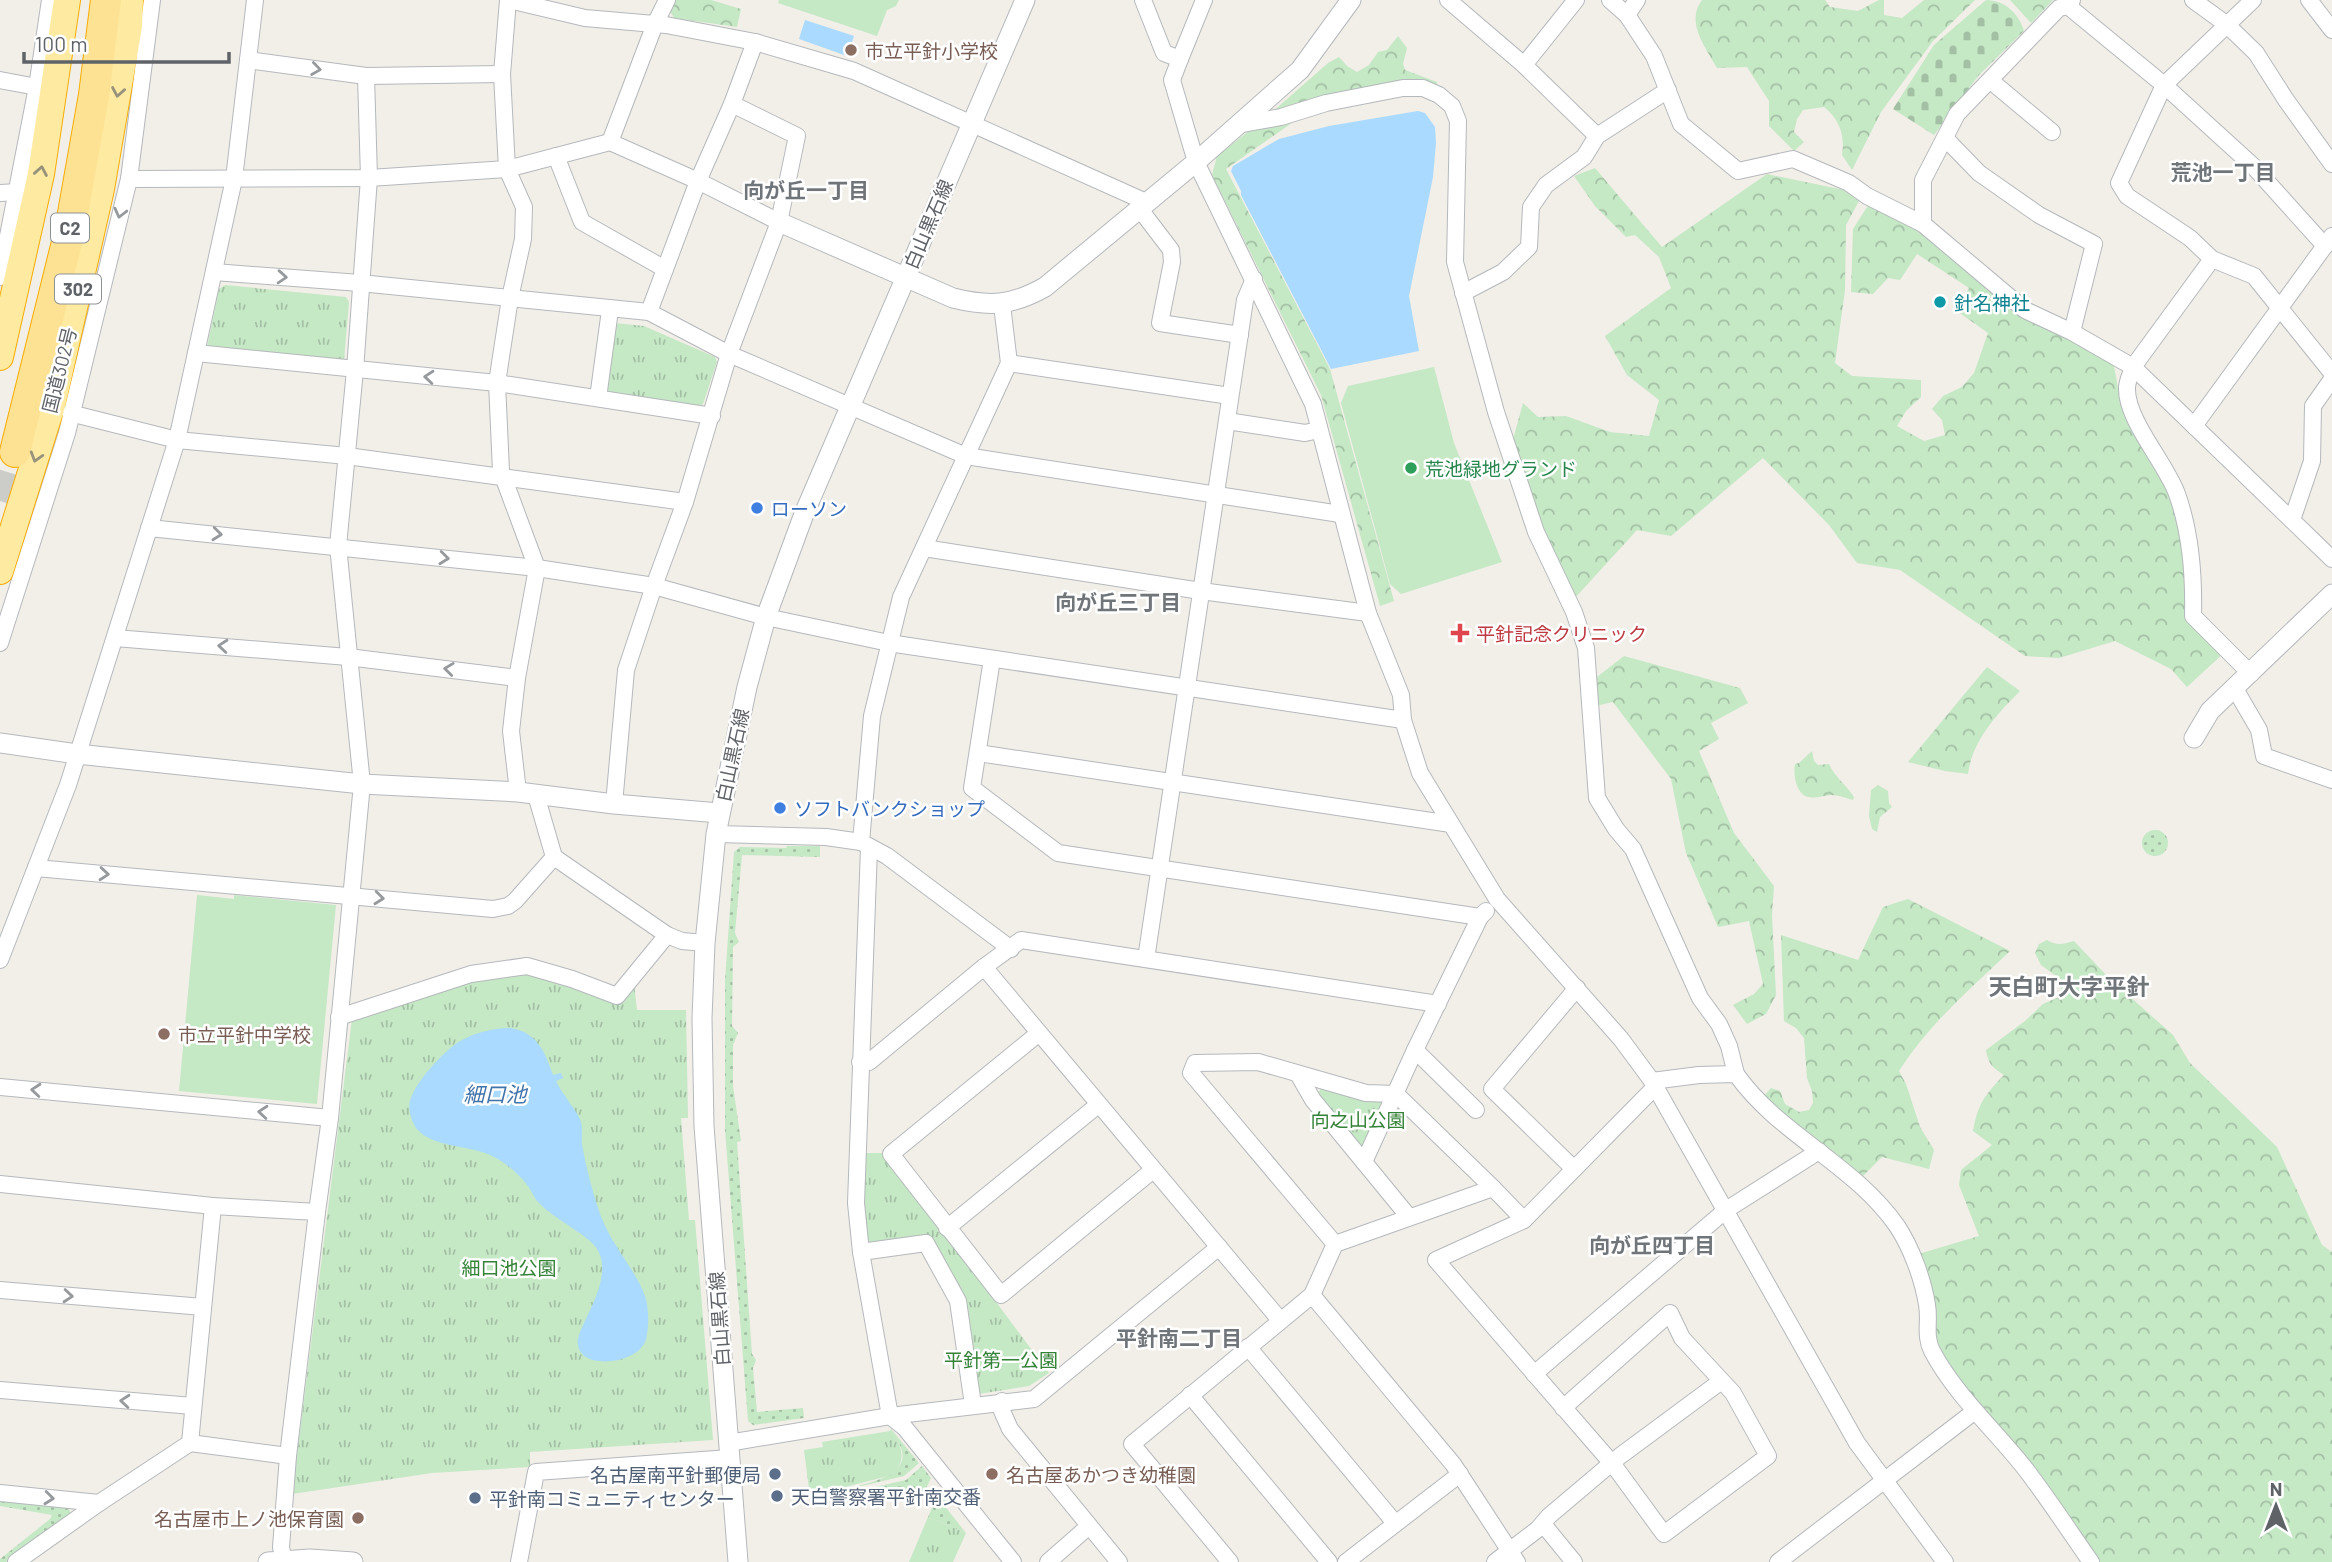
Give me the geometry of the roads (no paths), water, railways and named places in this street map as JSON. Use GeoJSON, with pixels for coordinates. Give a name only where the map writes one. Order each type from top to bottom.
{"type":"FeatureCollection","features":[{"type":"Feature","properties":{"kind":"highway"},"geometry":{"type":"LineString","coordinates":[[0,357],[41,174],[67,0]]}},
{"type":"Feature","properties":{"kind":"highway","name":"C2"},"geometry":{"type":"LineString","coordinates":[[8,451],[52,231],[88,0]]}},
{"type":"Feature","properties":{"kind":"highway","name":"C2"},"geometry":{"type":"LineString","coordinates":[[8,451],[70,230],[94,95],[106,0]]}},
{"type":"Feature","properties":{"kind":"highway","name":"国道302号"},"geometry":{"type":"LineString","coordinates":[[11,560],[52,405],[98,202],[129,26],[130,0]]}},
{"type":"Feature","properties":{"kind":"street"},"geometry":{"type":"LineString","coordinates":[[0,276],[18,192],[50,0]]}},
{"type":"Feature","properties":{"kind":"street"},"geometry":{"type":"LineString","coordinates":[[0,643],[11,560],[67,433],[129,179],[152,0]]}},
{"type":"Feature","properties":{"kind":"street"},"geometry":{"type":"LineString","coordinates":[[0,960],[68,785],[177,440],[234,179],[255,0]]}},
{"type":"Feature","properties":{"kind":"street"},"geometry":{"type":"LineString","coordinates":[[705,943],[682,941],[667,935],[554,857],[527,794],[511,731],[517,678],[537,568],[501,471],[497,383],[510,298],[523,239],[524,207],[508,169],[502,74],[508,0],[585,18],[655,24],[755,42],[854,71],[1142,205],[1171,250],[1172,262],[1160,323],[1240,335]]}},
{"type":"Feature","properties":{"kind":"street"},"geometry":{"type":"LineString","coordinates":[[610,142],[655,24],[667,0]]}},
{"type":"Feature","properties":{"kind":"street","name":"白山黒石線"},"geometry":{"type":"LineString","coordinates":[[738,1562],[704,1126],[702,1018],[705,943],[719,813],[747,687],[766,617],[804,514],[1025,0]]}},
{"type":"Feature","properties":{"kind":"street"},"geometry":{"type":"LineString","coordinates":[[1143,0],[1164,52],[1180,59]]}},
{"type":"Feature","properties":{"kind":"street"},"geometry":{"type":"LineString","coordinates":[[1204,0],[1172,80],[1196,162],[1312,404],[1368,613],[1401,695],[1403,720],[1420,773],[1497,899],[1621,1039],[1653,1084],[1857,1443],[1945,1562]]}},
{"type":"Feature","properties":{"kind":"street"},"geometry":{"type":"LineString","coordinates":[[129,179],[369,178],[508,169],[610,142],[698,181],[779,222],[953,298],[977,304],[1002,304],[1026,298],[1045,288],[1196,162],[1300,70],[1351,0]]}},
{"type":"Feature","properties":{"kind":"street"},"geometry":{"type":"LineString","coordinates":[[1448,0],[1524,65],[1597,136]]}},
{"type":"Feature","properties":{"kind":"street"},"geometry":{"type":"LineString","coordinates":[[1524,65],[1576,0]]}},
{"type":"Feature","properties":{"kind":"street"},"geometry":{"type":"LineString","coordinates":[[1610,0],[1627,15],[1654,56],[1681,124],[1738,172],[1793,159],[1849,183],[1867,196],[1923,224],[2025,310],[2072,332],[2133,368],[2332,559]]}},
{"type":"Feature","properties":{"kind":"street"},"geometry":{"type":"LineString","coordinates":[[1627,15],[1637,0]]}},
{"type":"Feature","properties":{"kind":"street"},"geometry":{"type":"LineString","coordinates":[[2193,0],[2226,24],[2256,53],[2299,120],[2332,164]]}},
{"type":"Feature","properties":{"kind":"street"},"geometry":{"type":"LineString","coordinates":[[2253,0],[2164,85],[2119,183],[2127,196],[2190,238],[2212,259],[2254,276],[2332,373]]}},
{"type":"Feature","properties":{"kind":"street"},"geometry":{"type":"LineString","coordinates":[[2309,0],[2332,30]]}},
{"type":"Feature","properties":{"kind":"street"},"geometry":{"type":"LineString","coordinates":[[1923,224],[1923,180],[1956,114],[2059,8],[2070,3],[2253,166],[2329,241],[2194,426]]}},
{"type":"Feature","properties":{"kind":"street"},"geometry":{"type":"LineString","coordinates":[[649,313],[698,181],[732,104],[755,42]]}},
{"type":"Feature","properties":{"kind":"street"},"geometry":{"type":"LineString","coordinates":[[248,60],[366,76],[502,74]]}},
{"type":"Feature","properties":{"kind":"street"},"geometry":{"type":"LineString","coordinates":[[353,1562],[310,1559],[279,1561],[288,1456],[330,1118],[362,784],[338,546],[355,370],[369,178],[366,76]]}},
{"type":"Feature","properties":{"kind":"street"},"geometry":{"type":"LineString","coordinates":[[0,80],[37,87]]}},
{"type":"Feature","properties":{"kind":"street"},"geometry":{"type":"LineString","coordinates":[[1991,80],[2052,132]]}},
{"type":"Feature","properties":{"kind":"street"},"geometry":{"type":"LineString","coordinates":[[1237,125],[1281,117],[1326,103],[1403,88],[1423,88],[1439,95],[1452,106],[1458,121],[1455,261],[1496,412],[1536,532],[1574,612],[1586,648],[1597,798],[1616,829],[1633,849],[1700,998],[1719,1024],[1729,1046],[1736,1074],[1749,1093],[1770,1114],[1867,1191],[1897,1226],[1909,1248],[1927,1306],[1926,1341],[1941,1368],[2026,1471],[2091,1562]]}},
{"type":"Feature","properties":{"kind":"street"},"geometry":{"type":"LineString","coordinates":[[1464,293],[1503,272],[1529,247],[1531,207],[1546,185],[1584,157],[1597,136],[1668,90]]}},
{"type":"Feature","properties":{"kind":"street"},"geometry":{"type":"LineString","coordinates":[[614,804],[626,670],[685,502],[729,354],[779,222],[797,136],[732,104]]}},
{"type":"Feature","properties":{"kind":"street"},"geometry":{"type":"LineString","coordinates":[[1945,138],[1979,173],[2039,215],[2094,244],[2072,332]]}},
{"type":"Feature","properties":{"kind":"street"},"geometry":{"type":"LineString","coordinates":[[556,156],[582,222],[665,270]]}},
{"type":"Feature","properties":{"kind":"street"},"geometry":{"type":"LineString","coordinates":[[0,193],[18,192]]}},
{"type":"Feature","properties":{"kind":"street"},"geometry":{"type":"LineString","coordinates":[[2212,259],[2133,368],[2127,386],[2130,408],[2177,494],[2187,533],[2194,580],[2193,617],[2251,674]]}},
{"type":"Feature","properties":{"kind":"street"},"geometry":{"type":"LineString","coordinates":[[214,272],[360,283],[649,313],[729,354],[967,456],[1340,514]]}},
{"type":"Feature","properties":{"kind":"street"},"geometry":{"type":"LineString","coordinates":[[1146,959],[1245,299],[1254,279]]}},
{"type":"Feature","properties":{"kind":"street"},"geometry":{"type":"LineString","coordinates":[[1002,304],[1009,363],[901,597],[872,716],[865,845],[856,1203],[861,1252],[890,1416],[905,1429],[1013,1562]]}},
{"type":"Feature","properties":{"kind":"street"},"geometry":{"type":"LineString","coordinates":[[598,397],[610,310]]}},
{"type":"Feature","properties":{"kind":"street"},"geometry":{"type":"LineString","coordinates":[[196,353],[497,383],[712,416]]}},
{"type":"Feature","properties":{"kind":"street"},"geometry":{"type":"LineString","coordinates":[[1009,363],[1230,396]]}},
{"type":"Feature","properties":{"kind":"street"},"geometry":{"type":"LineString","coordinates":[[2292,520],[2312,461],[2313,406],[2332,379]]}},
{"type":"Feature","properties":{"kind":"street"},"geometry":{"type":"LineString","coordinates":[[70,412],[177,440],[346,456],[685,502]]}},
{"type":"Feature","properties":{"kind":"street"},"geometry":{"type":"LineString","coordinates":[[1227,421],[1305,433],[1319,430]]}},
{"type":"Feature","properties":{"kind":"street"},"geometry":{"type":"LineString","coordinates":[[149,528],[537,568],[654,586],[766,617],[889,643],[1403,720]]}},
{"type":"Feature","properties":{"kind":"street"},"geometry":{"type":"LineString","coordinates":[[924,548],[1201,591],[1368,613]]}},
{"type":"Feature","properties":{"kind":"street"},"geometry":{"type":"LineString","coordinates":[[2194,738],[2210,711],[2332,594]]}},
{"type":"Feature","properties":{"kind":"street"},"geometry":{"type":"LineString","coordinates":[[115,638],[348,657],[517,678]]}},
{"type":"Feature","properties":{"kind":"street"},"geometry":{"type":"LineString","coordinates":[[992,659],[972,788],[1058,853],[1480,917]]}},
{"type":"Feature","properties":{"kind":"street"},"geometry":{"type":"LineString","coordinates":[[2234,687],[2259,730],[2263,756],[2332,778]]}},
{"type":"Feature","properties":{"kind":"street"},"geometry":{"type":"LineString","coordinates":[[0,743],[77,754],[362,784],[527,794],[719,813]]}},
{"type":"Feature","properties":{"kind":"street"},"geometry":{"type":"LineString","coordinates":[[978,753],[1451,824]]}},
{"type":"Feature","properties":{"kind":"street"},"geometry":{"type":"LineString","coordinates":[[716,834],[826,836],[865,845],[887,856],[1011,949]]}},
{"type":"Feature","properties":{"kind":"street"},"geometry":{"type":"LineString","coordinates":[[36,867],[493,909],[502,908],[515,901],[554,857]]}},
{"type":"Feature","properties":{"kind":"street"},"geometry":{"type":"LineString","coordinates":[[1364,1162],[1480,917],[1497,899]]}},
{"type":"Feature","properties":{"kind":"street"},"geometry":{"type":"LineString","coordinates":[[339,1017],[471,974],[527,966],[617,996],[667,935]]}},
{"type":"Feature","properties":{"kind":"street"},"geometry":{"type":"LineString","coordinates":[[860,1062],[869,1062],[984,967],[1021,940],[1437,1004]]}},
{"type":"Feature","properties":{"kind":"street"},"geometry":{"type":"LineString","coordinates":[[984,967],[1280,1320]]}},
{"type":"Feature","properties":{"kind":"street"},"geometry":{"type":"LineString","coordinates":[[1574,1169],[1492,1088],[1577,988]]}},
{"type":"Feature","properties":{"kind":"street"},"geometry":{"type":"LineString","coordinates":[[1039,1033],[891,1154],[1001,1296],[1153,1170]]}},
{"type":"Feature","properties":{"kind":"street"},"geometry":{"type":"LineString","coordinates":[[1415,1050],[1476,1110]]}},
{"type":"Feature","properties":{"kind":"street"},"geometry":{"type":"LineString","coordinates":[[1335,1244],[1191,1073],[1195,1063],[1258,1062],[1366,1093],[1396,1094],[1524,1220]]}},
{"type":"Feature","properties":{"kind":"street"},"geometry":{"type":"LineString","coordinates":[[1298,1074],[1313,1100],[1409,1217]]}},
{"type":"Feature","properties":{"kind":"street"},"geometry":{"type":"LineString","coordinates":[[1563,1408],[1670,1313],[1682,1338],[1733,1394],[1768,1455],[1664,1534],[1612,1463],[1563,1408],[1436,1260],[1524,1220],[1653,1084],[1699,1075],[1736,1074]]}},
{"type":"Feature","properties":{"kind":"street"},"geometry":{"type":"LineString","coordinates":[[0,1087],[330,1118]]}},
{"type":"Feature","properties":{"kind":"street"},"geometry":{"type":"LineString","coordinates":[[947,1228],[1098,1105]]}},
{"type":"Feature","properties":{"kind":"street"},"geometry":{"type":"LineString","coordinates":[[1534,1374],[1726,1210],[1819,1151]]}},
{"type":"Feature","properties":{"kind":"street"},"geometry":{"type":"LineString","coordinates":[[0,1184],[213,1206],[317,1212]]}},
{"type":"Feature","properties":{"kind":"street"},"geometry":{"type":"LineString","coordinates":[[1230,1562],[1132,1444],[1312,1295],[1335,1244],[1493,1188]]}},
{"type":"Feature","properties":{"kind":"street"},"geometry":{"type":"LineString","coordinates":[[190,1443],[213,1206]]}},
{"type":"Feature","properties":{"kind":"street"},"geometry":{"type":"LineString","coordinates":[[861,1252],[926,1243],[958,1301],[973,1405]]}},
{"type":"Feature","properties":{"kind":"street"},"geometry":{"type":"LineString","coordinates":[[519,1562],[536,1472],[729,1451],[890,1416],[1034,1399],[1219,1247]]}},
{"type":"Feature","properties":{"kind":"street"},"geometry":{"type":"LineString","coordinates":[[0,1290],[203,1307]]}},
{"type":"Feature","properties":{"kind":"street"},"geometry":{"type":"LineString","coordinates":[[1312,1295],[1460,1474],[1514,1556]]}},
{"type":"Feature","properties":{"kind":"street"},"geometry":{"type":"LineString","coordinates":[[1248,1347],[1395,1523]]}},
{"type":"Feature","properties":{"kind":"street"},"geometry":{"type":"LineString","coordinates":[[1495,1562],[1514,1556],[1542,1524],[1612,1463],[1720,1382]]}},
{"type":"Feature","properties":{"kind":"street"},"geometry":{"type":"LineString","coordinates":[[0,1390],[193,1406]]}},
{"type":"Feature","properties":{"kind":"street"},"geometry":{"type":"LineString","coordinates":[[1190,1395],[1329,1562]]}},
{"type":"Feature","properties":{"kind":"street"},"geometry":{"type":"LineString","coordinates":[[1002,1401],[1002,1411],[1010,1429],[1119,1562]]}},
{"type":"Feature","properties":{"kind":"street"},"geometry":{"type":"LineString","coordinates":[[1778,1562],[1886,1482],[1975,1411]]}},
{"type":"Feature","properties":{"kind":"street"},"geometry":{"type":"LineString","coordinates":[[16,1562],[190,1443],[288,1456]]}},
{"type":"Feature","properties":{"kind":"street"},"geometry":{"type":"LineString","coordinates":[[1346,1562],[1460,1474]]}},
{"type":"Feature","properties":{"kind":"street"},"geometry":{"type":"LineString","coordinates":[[0,1493],[99,1503]]}},
{"type":"Feature","properties":{"kind":"street"},"geometry":{"type":"LineString","coordinates":[[1542,1524],[1574,1562]]}},
{"type":"Feature","properties":{"kind":"street"},"geometry":{"type":"LineString","coordinates":[[1048,1562],[1089,1526]]}},
{"type":"Feature","properties":{"kind":"water"},"geometry":{"type":"Polygon","coordinates":[[[805,20],[854,36],[847,56],[799,39],[805,20]]]}},
{"type":"Feature","properties":{"kind":"water"},"geometry":{"type":"Polygon","coordinates":[[[1418,111],[1425,113],[1435,127],[1436,143],[1433,177],[1409,296],[1419,351],[1331,369],[1231,171],[1233,166],[1279,139],[1329,126],[1418,111]]]}},
{"type":"Feature","properties":{"kind":"water","name":"細口池"},"geometry":{"type":"Polygon","coordinates":[[[510,1028],[527,1034],[539,1044],[553,1075],[561,1073],[563,1078],[556,1081],[581,1122],[583,1152],[600,1213],[645,1296],[648,1318],[646,1339],[641,1348],[623,1359],[589,1359],[578,1345],[579,1335],[595,1300],[602,1275],[602,1262],[590,1241],[537,1201],[529,1187],[505,1164],[481,1152],[431,1139],[416,1128],[411,1117],[409,1105],[414,1091],[441,1056],[457,1043],[475,1034],[510,1028]]]}},
{"type":"Feature","properties":{"kind":"tunnel"},"geometry":{"type":"LineString","coordinates":[[0,501],[15,452]]}},
{"type":"Feature","properties":{"kind":"place","name":"市立平針小学校"},"geometry":{"type":"Point","coordinates":[851,50]}},
{"type":"Feature","properties":{"kind":"place","name":"針名神社"},"geometry":{"type":"Point","coordinates":[1940,302]}},
{"type":"Feature","properties":{"kind":"place","name":"荒池緑地グランド"},"geometry":{"type":"Point","coordinates":[1411,468]}},
{"type":"Feature","properties":{"kind":"place","name":"ローソン"},"geometry":{"type":"Point","coordinates":[757,508]}},
{"type":"Feature","properties":{"kind":"place","name":"平針記念クリニック"},"geometry":{"type":"Point","coordinates":[1460,633]}},
{"type":"Feature","properties":{"kind":"place","name":"ソフトバンクショップ"},"geometry":{"type":"Point","coordinates":[780,808]}},
{"type":"Feature","properties":{"kind":"place","name":"市立平針中学校"},"geometry":{"type":"Point","coordinates":[164,1034]}},
{"type":"Feature","properties":{"kind":"place","name":"名古屋南平針郵便局"},"geometry":{"type":"Point","coordinates":[775,1474]}},
{"type":"Feature","properties":{"kind":"place","name":"名古屋あかつき幼稚園"},"geometry":{"type":"Point","coordinates":[992,1474]}},
{"type":"Feature","properties":{"kind":"place","name":"天白警察署平針南交番"},"geometry":{"type":"Point","coordinates":[777,1496]}},
{"type":"Feature","properties":{"kind":"place","name":"平針南コミュニティセンター"},"geometry":{"type":"Point","coordinates":[475,1498]}},
{"type":"Feature","properties":{"kind":"place","name":"名古屋市上ノ池保育園"},"geometry":{"type":"Point","coordinates":[358,1518]}},
{"type":"Feature","properties":{"kind":"district","name":"荒池一丁目"},"geometry":{"type":"Point","coordinates":[2223,171]}},
{"type":"Feature","properties":{"kind":"district","name":"向が丘一丁目"},"geometry":{"type":"Point","coordinates":[806,189]}},
{"type":"Feature","properties":{"kind":"district","name":"向が丘三丁目"},"geometry":{"type":"Point","coordinates":[1118,601]}},
{"type":"Feature","properties":{"kind":"district","name":"天白町大字平針"},"geometry":{"type":"Point","coordinates":[2069,986]}},
{"type":"Feature","properties":{"kind":"district","name":"向が丘四丁目"},"geometry":{"type":"Point","coordinates":[1652,1244]}},
{"type":"Feature","properties":{"kind":"district","name":"平針南二丁目"},"geometry":{"type":"Point","coordinates":[1179,1337]}},
{"type":"Feature","properties":{"kind":"park label","name":"向之山公園"},"geometry":{"type":"Point","coordinates":[1358,1119]}},
{"type":"Feature","properties":{"kind":"park label","name":"細口池公園"},"geometry":{"type":"Point","coordinates":[509,1267]}},
{"type":"Feature","properties":{"kind":"park label","name":"平針第一公園"},"geometry":{"type":"Point","coordinates":[1001,1359]}}]}
